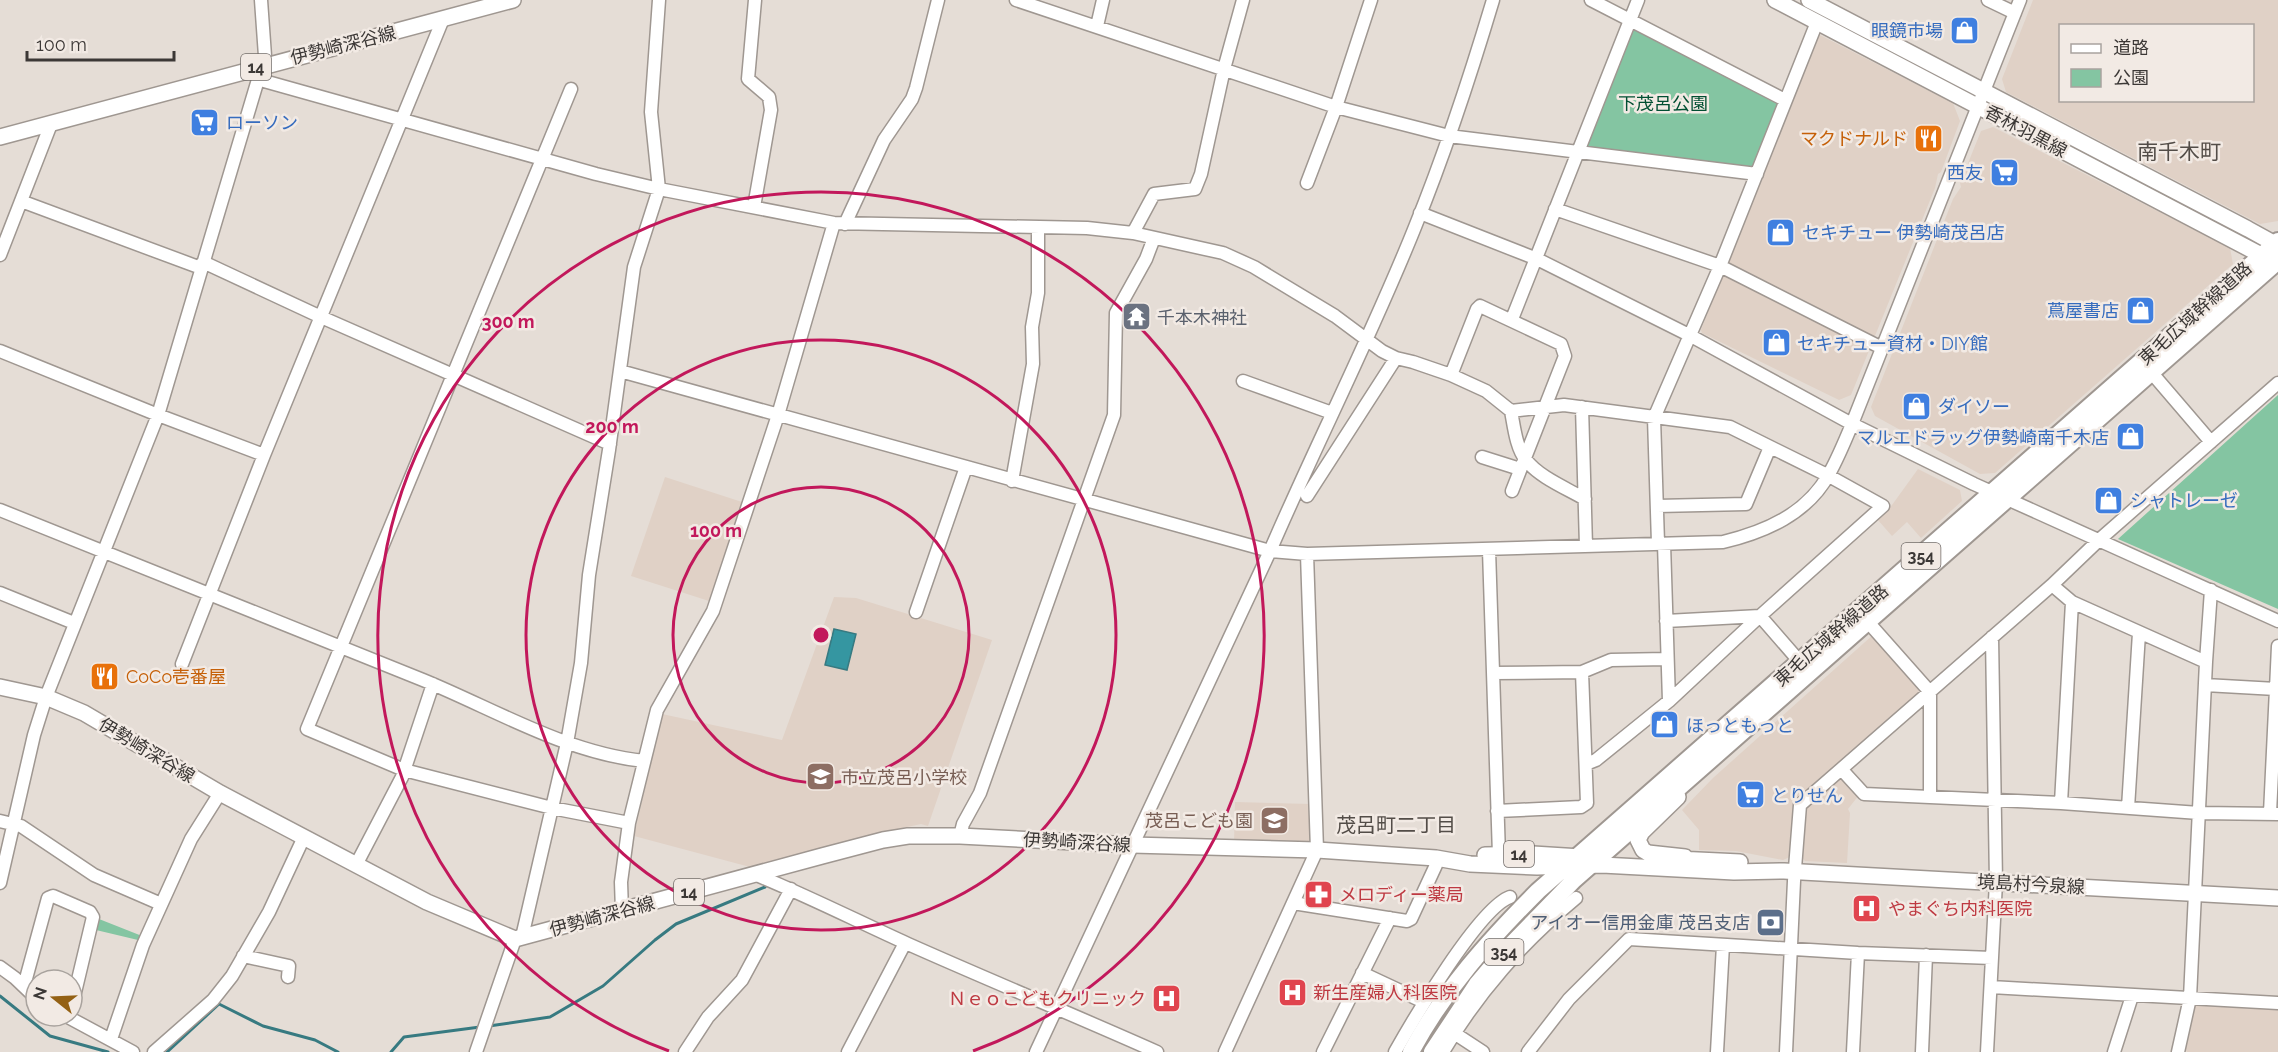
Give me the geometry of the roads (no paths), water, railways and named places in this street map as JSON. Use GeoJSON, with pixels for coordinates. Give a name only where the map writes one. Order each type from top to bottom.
{"type":"FeatureCollection","features":[{"type":"Feature","properties":{"kind":"highway","name":"東毛広域幹線道路"},"geometry":{"type":"LineString","coordinates":[[1432,1052],[1477,984],[1504,952],[1542,920],[1574,880],[1584,861],[1800,662],[1991,492],[2261,255],[2277,250]]}},
{"type":"Feature","properties":{"kind":"highway","name":"東毛広域幹線道路"},"geometry":{"type":"LineString","coordinates":[[1411,1052],[1441,1002],[1468,965],[1514,914],[1692,777],[2151,372],[2277,250]]}},
{"type":"Feature","properties":{"kind":"main road","name":"伊勢崎深谷線"},"geometry":{"type":"LineString","coordinates":[[0,136],[513,0]]}},
{"type":"Feature","properties":{"kind":"main road","name":"香林羽黒線"},"geometry":{"type":"LineString","coordinates":[[1775,0],[2261,255]]}},
{"type":"Feature","properties":{"kind":"main road","name":"香林羽黒線"},"geometry":{"type":"LineString","coordinates":[[1819,2],[2277,250]]}},
{"type":"Feature","properties":{"kind":"main road","name":"伊勢崎深谷線"},"geometry":{"type":"LineString","coordinates":[[0,687],[46,697],[84,713],[220,793],[427,902],[518,938],[883,840],[908,836],[1317,850],[1436,858],[1470,864],[1584,861]]}},
{"type":"Feature","properties":{"kind":"main road"},"geometry":{"type":"LineString","coordinates":[[1692,777],[1674,802],[1642,832],[1638,840],[1643,850],[1648,853],[1698,859]]}},
{"type":"Feature","properties":{"kind":"main road","name":"伊勢崎深谷線"},"geometry":{"type":"LineString","coordinates":[[1436,858],[1499,855],[1584,861]]}},
{"type":"Feature","properties":{"kind":"main road","name":"境島村今泉線"},"geometry":{"type":"LineString","coordinates":[[1584,861],[1698,859],[1740,862],[1789,871]]}},
{"type":"Feature","properties":{"kind":"main road","name":"境島村今泉線"},"geometry":{"type":"LineString","coordinates":[[1584,861],[1734,872],[1789,871],[2278,898]]}},
{"type":"Feature","properties":{"kind":"street"},"geometry":{"type":"LineString","coordinates":[[0,883],[34,735],[46,697],[158,415],[260,66],[265,56],[261,0]]}},
{"type":"Feature","properties":{"kind":"street"},"geometry":{"type":"LineString","coordinates":[[476,1052],[518,938],[567,743],[581,663],[590,575],[634,267],[659,189],[651,112],[659,0]]}},
{"type":"Feature","properties":{"kind":"street"},"geometry":{"type":"LineString","coordinates":[[754,207],[771,110],[769,97],[748,79],[755,0]]}},
{"type":"Feature","properties":{"kind":"street"},"geometry":{"type":"LineString","coordinates":[[621,911],[621,882],[629,823],[657,710],[713,611],[839,223],[884,140],[912,99],[938,0]]}},
{"type":"Feature","properties":{"kind":"street"},"geometry":{"type":"LineString","coordinates":[[1016,0],[1336,107],[1449,136],[1757,174]]}},
{"type":"Feature","properties":{"kind":"street"},"geometry":{"type":"LineString","coordinates":[[1097,26],[1103,0]]}},
{"type":"Feature","properties":{"kind":"street"},"geometry":{"type":"LineString","coordinates":[[1133,233],[1154,194],[1195,189],[1201,174],[1224,69],[1243,0]]}},
{"type":"Feature","properties":{"kind":"street"},"geometry":{"type":"LineString","coordinates":[[1307,183],[1336,107],[1371,0]]}},
{"type":"Feature","properties":{"kind":"street"},"geometry":{"type":"LineString","coordinates":[[1036,1052],[1366,340],[1420,213],[1449,136],[1493,0]]}},
{"type":"Feature","properties":{"kind":"street"},"geometry":{"type":"LineString","coordinates":[[1591,0],[1785,100]]}},
{"type":"Feature","properties":{"kind":"street"},"geometry":{"type":"LineString","coordinates":[[1512,319],[1638,0]]}},
{"type":"Feature","properties":{"kind":"street"},"geometry":{"type":"LineString","coordinates":[[1988,0],[2015,13]]}},
{"type":"Feature","properties":{"kind":"street"},"geometry":{"type":"LineString","coordinates":[[620,371],[1270,551],[1307,555],[1723,542],[1763,530],[1796,512],[1816,494],[1828,476],[1852,424],[2020,0]]}},
{"type":"Feature","properties":{"kind":"street"},"geometry":{"type":"LineString","coordinates":[[182,664],[264,455],[443,19]]}},
{"type":"Feature","properties":{"kind":"street"},"geometry":{"type":"LineString","coordinates":[[1669,700],[1654,418],[1720,266],[1817,22]]}},
{"type":"Feature","properties":{"kind":"street"},"geometry":{"type":"LineString","coordinates":[[260,66],[264,81],[659,189],[839,223],[1087,228],[1133,233],[1223,253],[1254,267],[1335,316],[1366,340],[1396,358],[1451,375],[1486,391],[1511,411],[1522,464]]}},
{"type":"Feature","properties":{"kind":"street"},"geometry":{"type":"LineString","coordinates":[[572,89],[307,729],[404,770],[552,808],[629,823]]}},
{"type":"Feature","properties":{"kind":"street"},"geometry":{"type":"LineString","coordinates":[[0,255],[51,124]]}},
{"type":"Feature","properties":{"kind":"street"},"geometry":{"type":"LineString","coordinates":[[21,201],[202,265],[610,444]]}},
{"type":"Feature","properties":{"kind":"street"},"geometry":{"type":"LineString","coordinates":[[1555,209],[1720,266],[1882,348]]}},
{"type":"Feature","properties":{"kind":"street"},"geometry":{"type":"LineString","coordinates":[[1420,213],[1537,259],[1691,336],[1852,424],[2007,500],[2278,621]]}},
{"type":"Feature","properties":{"kind":"street"},"geometry":{"type":"LineString","coordinates":[[1012,481],[1033,364],[1032,327],[1038,293],[1038,227]]}},
{"type":"Feature","properties":{"kind":"street"},"geometry":{"type":"LineString","coordinates":[[960,836],[963,824],[980,793],[1114,415],[1116,313],[1146,259],[1154,238]]}},
{"type":"Feature","properties":{"kind":"street"},"geometry":{"type":"LineString","coordinates":[[1451,375],[1480,306],[1512,319],[1561,344],[1565,356],[1512,491]]}},
{"type":"Feature","properties":{"kind":"street"},"geometry":{"type":"LineString","coordinates":[[0,351],[264,455]]}},
{"type":"Feature","properties":{"kind":"street"},"geometry":{"type":"LineString","coordinates":[[1307,495],[1396,358]]}},
{"type":"Feature","properties":{"kind":"street"},"geometry":{"type":"LineString","coordinates":[[2151,372],[2211,442]]}},
{"type":"Feature","properties":{"kind":"street"},"geometry":{"type":"LineString","coordinates":[[1243,381],[1332,413]]}},
{"type":"Feature","properties":{"kind":"street"},"geometry":{"type":"LineString","coordinates":[[1786,1052],[1791,948],[1789,871],[1800,805],[2052,585],[2099,540],[2278,383]]}},
{"type":"Feature","properties":{"kind":"street"},"geometry":{"type":"LineString","coordinates":[[1511,411],[1563,405],[1730,427],[1883,506],[1669,700],[1596,760],[1586,764]]}},
{"type":"Feature","properties":{"kind":"street"},"geometry":{"type":"LineString","coordinates":[[1582,408],[1586,546]]}},
{"type":"Feature","properties":{"kind":"street"},"geometry":{"type":"LineString","coordinates":[[1657,506],[1746,504],[1770,447]]}},
{"type":"Feature","properties":{"kind":"street"},"geometry":{"type":"LineString","coordinates":[[1482,457],[1522,464],[1542,473],[1585,499]]}},
{"type":"Feature","properties":{"kind":"street"},"geometry":{"type":"LineString","coordinates":[[916,612],[966,467]]}},
{"type":"Feature","properties":{"kind":"street"},"geometry":{"type":"LineString","coordinates":[[0,510],[341,646],[567,743],[644,761]]}},
{"type":"Feature","properties":{"kind":"street"},"geometry":{"type":"LineString","coordinates":[[1489,550],[1499,855]]}},
{"type":"Feature","properties":{"kind":"street"},"geometry":{"type":"LineString","coordinates":[[1225,1052],[1317,850],[1307,555]]}},
{"type":"Feature","properties":{"kind":"street"},"geometry":{"type":"LineString","coordinates":[[2052,585],[2072,602],[2205,662]]}},
{"type":"Feature","properties":{"kind":"street"},"geometry":{"type":"LineString","coordinates":[[2178,1052],[2190,998],[2205,662],[2211,590]]}},
{"type":"Feature","properties":{"kind":"street"},"geometry":{"type":"LineString","coordinates":[[0,593],[74,623]]}},
{"type":"Feature","properties":{"kind":"street"},"geometry":{"type":"LineString","coordinates":[[2061,803],[2072,602]]}},
{"type":"Feature","properties":{"kind":"street"},"geometry":{"type":"LineString","coordinates":[[1666,621],[1760,616]]}},
{"type":"Feature","properties":{"kind":"street"},"geometry":{"type":"LineString","coordinates":[[1760,616],[1800,662]]}},
{"type":"Feature","properties":{"kind":"street"},"geometry":{"type":"LineString","coordinates":[[1868,622],[1930,692],[1929,797]]}},
{"type":"Feature","properties":{"kind":"street"},"geometry":{"type":"LineString","coordinates":[[2128,808],[2139,633]]}},
{"type":"Feature","properties":{"kind":"street"},"geometry":{"type":"LineString","coordinates":[[1987,1052],[1996,882],[1992,637]]}},
{"type":"Feature","properties":{"kind":"street"},"geometry":{"type":"LineString","coordinates":[[1842,770],[1864,794],[2061,803],[2199,813],[2274,813],[2278,646]]}},
{"type":"Feature","properties":{"kind":"street"},"geometry":{"type":"LineString","coordinates":[[1493,674],[1582,672],[1611,660],[1667,659]]}},
{"type":"Feature","properties":{"kind":"street"},"geometry":{"type":"LineString","coordinates":[[1497,811],[1581,807],[1587,803],[1582,672]]}},
{"type":"Feature","properties":{"kind":"street"},"geometry":{"type":"LineString","coordinates":[[356,865],[404,770],[433,684]]}},
{"type":"Feature","properties":{"kind":"street"},"geometry":{"type":"LineString","coordinates":[[2205,685],[2276,689]]}},
{"type":"Feature","properties":{"kind":"street"},"geometry":{"type":"LineString","coordinates":[[111,1039],[143,945],[161,904],[190,839],[220,793]]}},
{"type":"Feature","properties":{"kind":"street"},"geometry":{"type":"LineString","coordinates":[[0,821],[21,826],[94,875],[161,904]]}},
{"type":"Feature","properties":{"kind":"street"},"geometry":{"type":"LineString","coordinates":[[154,1052],[213,1000],[232,976],[269,912],[304,837]]}},
{"type":"Feature","properties":{"kind":"street"},"geometry":{"type":"LineString","coordinates":[[1293,903],[1407,921],[1411,919],[1436,865],[1436,858]]}},
{"type":"Feature","properties":{"kind":"street"},"geometry":{"type":"LineString","coordinates":[[754,874],[905,943],[1157,1052]]}},
{"type":"Feature","properties":{"kind":"street"},"geometry":{"type":"LineString","coordinates":[[685,1052],[708,1017],[742,980],[791,889]]}},
{"type":"Feature","properties":{"kind":"street"},"geometry":{"type":"LineString","coordinates":[[29,968],[48,898],[53,896],[90,912],[93,917],[81,968]]}},
{"type":"Feature","properties":{"kind":"street"},"geometry":{"type":"LineString","coordinates":[[1395,1052],[1424,1002],[1475,929],[1499,903],[1510,897]]}},
{"type":"Feature","properties":{"kind":"street"},"geometry":{"type":"LineString","coordinates":[[1443,1052],[1487,987],[1542,920],[1576,898]]}},
{"type":"Feature","properties":{"kind":"street"},"geometry":{"type":"LineString","coordinates":[[1323,1052],[1390,918]]}},
{"type":"Feature","properties":{"kind":"street"},"geometry":{"type":"LineString","coordinates":[[1528,1052],[1569,999],[1629,939],[1858,953],[1992,958]]}},
{"type":"Feature","properties":{"kind":"street"},"geometry":{"type":"LineString","coordinates":[[848,1052],[905,943]]}},
{"type":"Feature","properties":{"kind":"street"},"geometry":{"type":"LineString","coordinates":[[1717,1052],[1723,945]]}},
{"type":"Feature","properties":{"kind":"street"},"geometry":{"type":"LineString","coordinates":[[1853,1052],[1858,953]]}},
{"type":"Feature","properties":{"kind":"street"},"geometry":{"type":"LineString","coordinates":[[1922,1052],[1926,955]]}},
{"type":"Feature","properties":{"kind":"street"},"geometry":{"type":"LineString","coordinates":[[243,956],[289,966],[288,977]]}},
{"type":"Feature","properties":{"kind":"street"},"geometry":{"type":"LineString","coordinates":[[1443,975],[1468,965]]}},
{"type":"Feature","properties":{"kind":"street"},"geometry":{"type":"LineString","coordinates":[[0,967],[24,987]]}},
{"type":"Feature","properties":{"kind":"street"},"geometry":{"type":"LineString","coordinates":[[1362,973],[1424,1002]]}},
{"type":"Feature","properties":{"kind":"street"},"geometry":{"type":"LineString","coordinates":[[1991,987],[2278,1003]]}},
{"type":"Feature","properties":{"kind":"street"},"geometry":{"type":"LineString","coordinates":[[2114,1052],[2132,996]]}},
{"type":"Feature","properties":{"kind":"street"},"geometry":{"type":"LineString","coordinates":[[84,1025],[133,1052]]}},
{"type":"Feature","properties":{"kind":"street"},"geometry":{"type":"LineString","coordinates":[[1454,1033],[1483,1052]]}},
{"type":"Feature","properties":{"kind":"water"},"geometry":{"type":"Polygon","coordinates":[[[834,629],[856,634],[847,670],[825,665],[834,629]]]}},
{"type":"Feature","properties":{"kind":"waterway"},"geometry":{"type":"LineString","coordinates":[[489,1026],[550,1017],[603,986],[676,924],[765,887]]}},
{"type":"Feature","properties":{"kind":"waterway"},"geometry":{"type":"LineString","coordinates":[[0,996],[50,1036],[108,1052]]}},
{"type":"Feature","properties":{"kind":"waterway"},"geometry":{"type":"LineString","coordinates":[[167,1052],[219,1004],[263,1026],[315,1040],[338,1052]]}},
{"type":"Feature","properties":{"kind":"waterway"},"geometry":{"type":"LineString","coordinates":[[391,1052],[404,1037],[480,1027]]}},
{"type":"Feature","properties":{"kind":"place","name":"眼鏡市場"},"geometry":{"type":"Point","coordinates":[1964,30]}},
{"type":"Feature","properties":{"kind":"place","name":"ローソン"},"geometry":{"type":"Point","coordinates":[205,122]}},
{"type":"Feature","properties":{"kind":"place","name":"マクドナルド"},"geometry":{"type":"Point","coordinates":[1929,138]}},
{"type":"Feature","properties":{"kind":"place","name":"西友"},"geometry":{"type":"Point","coordinates":[2004,172]}},
{"type":"Feature","properties":{"kind":"place","name":"セキチュー 伊勢崎茂呂店"},"geometry":{"type":"Point","coordinates":[1781,232]}},
{"type":"Feature","properties":{"kind":"place","name":"蔦屋書店"},"geometry":{"type":"Point","coordinates":[2140,310]}},
{"type":"Feature","properties":{"kind":"place","name":"千本木神社"},"geometry":{"type":"Point","coordinates":[1136,317]}},
{"type":"Feature","properties":{"kind":"place","name":"セキチュー資材・DIY館"},"geometry":{"type":"Point","coordinates":[1776,343]}},
{"type":"Feature","properties":{"kind":"place","name":"ダイソー"},"geometry":{"type":"Point","coordinates":[1917,406]}},
{"type":"Feature","properties":{"kind":"place","name":"マルエドラッグ伊勢崎南千木店"},"geometry":{"type":"Point","coordinates":[2130,437]}},
{"type":"Feature","properties":{"kind":"place","name":"シャトレーゼ"},"geometry":{"type":"Point","coordinates":[2109,500]}},
{"type":"Feature","properties":{"kind":"place","name":"CoCo壱番屋"},"geometry":{"type":"Point","coordinates":[105,676]}},
{"type":"Feature","properties":{"kind":"place","name":"ほっともっと"},"geometry":{"type":"Point","coordinates":[1665,725]}},
{"type":"Feature","properties":{"kind":"place","name":"市立茂呂小学校"},"geometry":{"type":"Point","coordinates":[820,777]}},
{"type":"Feature","properties":{"kind":"place","name":"とりせん"},"geometry":{"type":"Point","coordinates":[1750,795]}},
{"type":"Feature","properties":{"kind":"place","name":"茂呂こども園"},"geometry":{"type":"Point","coordinates":[1274,820]}},
{"type":"Feature","properties":{"kind":"place","name":"メロディー薬局"},"geometry":{"type":"Point","coordinates":[1318,894]}},
{"type":"Feature","properties":{"kind":"place","name":"やまぐち内科医院"},"geometry":{"type":"Point","coordinates":[1867,908]}},
{"type":"Feature","properties":{"kind":"place","name":"アイオー信用金庫 茂呂支店"},"geometry":{"type":"Point","coordinates":[1771,922]}},
{"type":"Feature","properties":{"kind":"place","name":"新生産婦人科医院"},"geometry":{"type":"Point","coordinates":[1292,992]}},
{"type":"Feature","properties":{"kind":"place","name":"Ｎｅｏこどもクリニック"},"geometry":{"type":"Point","coordinates":[1167,998]}},
{"type":"Feature","properties":{"kind":"district","name":"南千木町"},"geometry":{"type":"Point","coordinates":[2179,151]}},
{"type":"Feature","properties":{"kind":"district","name":"茂呂町二丁目"},"geometry":{"type":"Point","coordinates":[1396,825]}},
{"type":"Feature","properties":{"kind":"park label","name":"下茂呂公園"},"geometry":{"type":"Point","coordinates":[1663,103]}}]}
